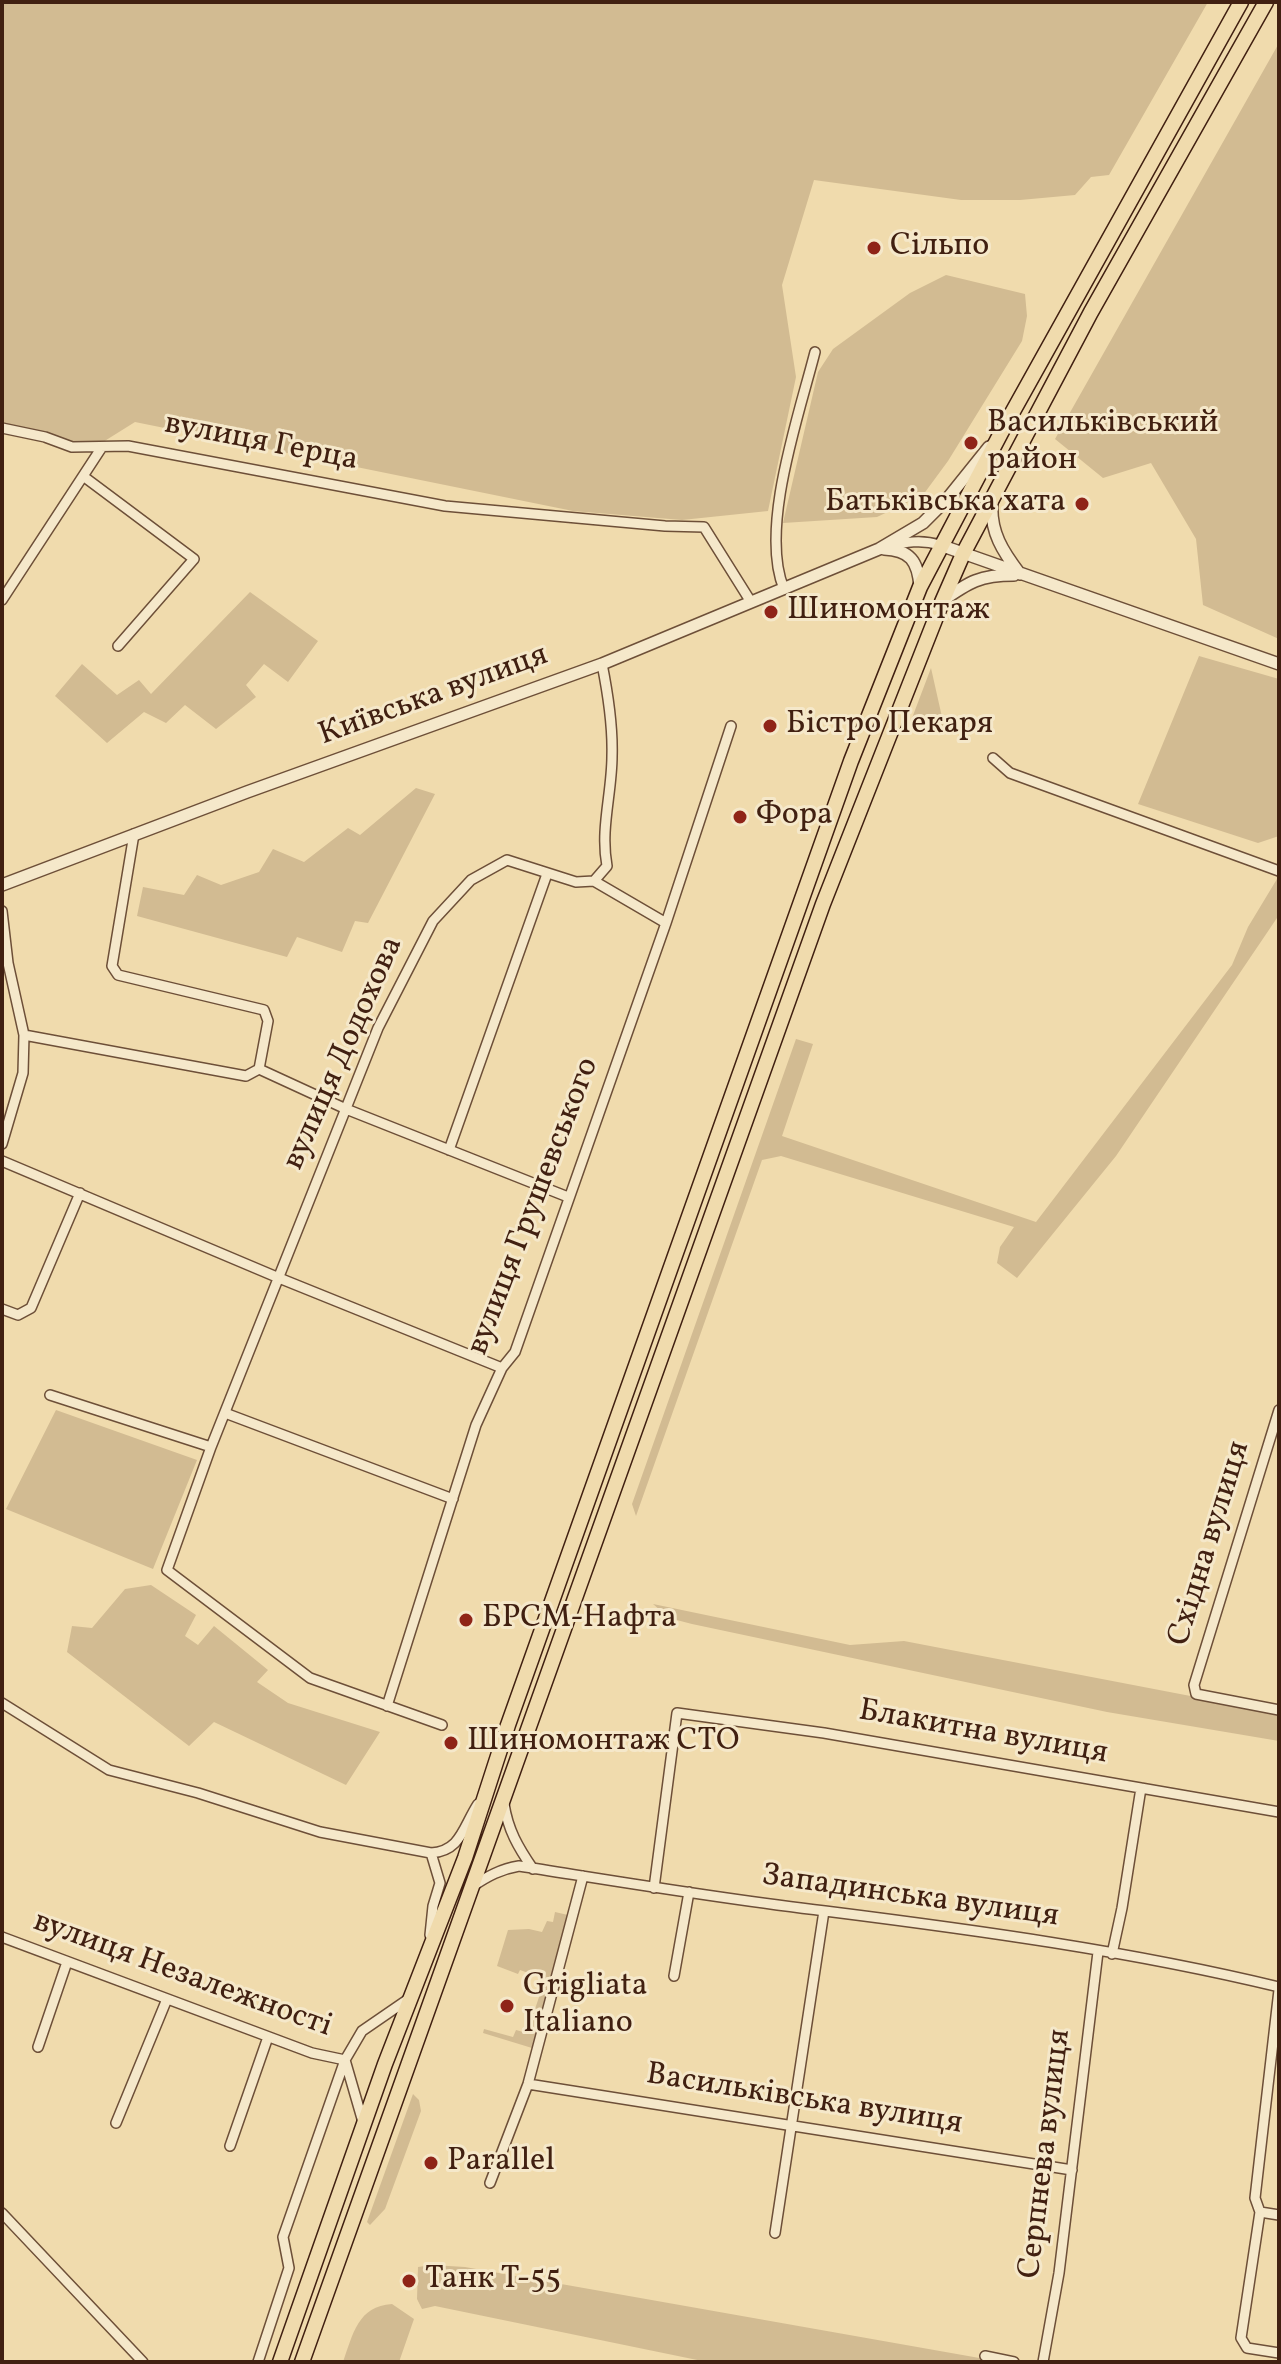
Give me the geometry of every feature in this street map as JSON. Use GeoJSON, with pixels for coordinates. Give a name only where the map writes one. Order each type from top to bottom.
{"type":"FeatureCollection","features":[{"type":"Feature","properties":{"kind":"highway"},"geometry":{"type":"LineString","coordinates":[[277,2362],[410,1998],[465,1858],[851,761],[920,587],[1002,431],[1241,2]]}},
{"type":"Feature","properties":{"kind":"highway"},"geometry":{"type":"LineString","coordinates":[[302,2362],[818,918],[942,602],[963,554],[1091,312],[1266,2]]}},
{"type":"Feature","properties":{"kind":"street"},"geometry":{"type":"LineString","coordinates":[[784,589],[776,556],[776,512],[815,352]]}},
{"type":"Feature","properties":{"kind":"street","name":"вулиця Герца"},"geometry":{"type":"LineString","coordinates":[[2,428],[45,437],[72,447],[128,446],[461,508],[704,527],[751,602]]}},
{"type":"Feature","properties":{"kind":"street","name":"Київська вулиця"},"geometry":{"type":"LineString","coordinates":[[2,885],[602,664],[879,549],[923,523],[948,498],[1002,431]]}},
{"type":"Feature","properties":{"kind":"street"},"geometry":{"type":"LineString","coordinates":[[2,600],[102,447]]}},
{"type":"Feature","properties":{"kind":"street"},"geometry":{"type":"LineString","coordinates":[[83,476],[194,559],[118,646]]}},
{"type":"Feature","properties":{"kind":"street"},"geometry":{"type":"LineString","coordinates":[[992,500],[997,539],[1021,575]]}},
{"type":"Feature","properties":{"kind":"street"},"geometry":{"type":"LineString","coordinates":[[879,549],[910,541],[940,545],[1279,664]]}},
{"type":"Feature","properties":{"kind":"street"},"geometry":{"type":"LineString","coordinates":[[879,549],[898,549],[908,554],[914,562],[920,587]]}},
{"type":"Feature","properties":{"kind":"street"},"geometry":{"type":"LineString","coordinates":[[942,602],[982,577],[1021,575]]}},
{"type":"Feature","properties":{"kind":"street"},"geometry":{"type":"LineString","coordinates":[[602,664],[610,701],[612,757],[603,846],[607,866],[594,881],[666,923]]}},
{"type":"Feature","properties":{"kind":"street","name":"вулиця Грушевського"},"geometry":{"type":"LineString","coordinates":[[387,1706],[476,1425],[502,1368],[515,1352],[666,923],[731,726]]}},
{"type":"Feature","properties":{"kind":"street"},"geometry":{"type":"LineString","coordinates":[[993,758],[1010,773],[1279,871]]}},
{"type":"Feature","properties":{"kind":"street"},"geometry":{"type":"LineString","coordinates":[[134,834],[112,966],[118,975],[264,1010],[268,1021],[259,1069]]}},
{"type":"Feature","properties":{"kind":"street","name":"вулиця Додохова"},"geometry":{"type":"LineString","coordinates":[[442,1725],[310,1678],[167,1570],[211,1447],[378,1028],[433,921],[471,880],[507,860],[576,882],[594,881]]}},
{"type":"Feature","properties":{"kind":"street"},"geometry":{"type":"LineString","coordinates":[[449,1150],[547,874]]}},
{"type":"Feature","properties":{"kind":"street"},"geometry":{"type":"LineString","coordinates":[[2,911],[8,963],[24,1035],[23,1073],[2,1144]]}},
{"type":"Feature","properties":{"kind":"street"},"geometry":{"type":"LineString","coordinates":[[24,1035],[246,1076],[259,1069]]}},
{"type":"Feature","properties":{"kind":"street"},"geometry":{"type":"LineString","coordinates":[[259,1069],[346,1109],[568,1197]]}},
{"type":"Feature","properties":{"kind":"street"},"geometry":{"type":"LineString","coordinates":[[2,1161],[502,1368]]}},
{"type":"Feature","properties":{"kind":"street"},"geometry":{"type":"LineString","coordinates":[[2,1309],[18,1315],[31,1308],[80,1193]]}},
{"type":"Feature","properties":{"kind":"street"},"geometry":{"type":"LineString","coordinates":[[50,1395],[211,1447]]}},
{"type":"Feature","properties":{"kind":"street","name":"Східна вулиця"},"geometry":{"type":"LineString","coordinates":[[1279,1410],[1194,1685],[1196,1694],[1279,1710]]}},
{"type":"Feature","properties":{"kind":"street"},"geometry":{"type":"LineString","coordinates":[[225,1413],[453,1499]]}},
{"type":"Feature","properties":{"kind":"street"},"geometry":{"type":"LineString","coordinates":[[2,1703],[109,1770],[198,1793],[320,1832],[431,1853],[453,1848],[488,1788]]}},
{"type":"Feature","properties":{"kind":"street","name":"Блакитна вулиця"},"geometry":{"type":"LineString","coordinates":[[654,1888],[677,1713],[824,1733],[1279,1812]]}},
{"type":"Feature","properties":{"kind":"street"},"geometry":{"type":"LineString","coordinates":[[1112,1954],[1141,1788]]}},
{"type":"Feature","properties":{"kind":"street"},"geometry":{"type":"LineString","coordinates":[[503,1798],[507,1824],[515,1844],[533,1869]]}},
{"type":"Feature","properties":{"kind":"street"},"geometry":{"type":"LineString","coordinates":[[428,1952],[433,1906],[440,1883],[431,1853]]}},
{"type":"Feature","properties":{"kind":"street","name":"Западинська вулиця"},"geometry":{"type":"LineString","coordinates":[[471,1888],[488,1875],[506,1868],[533,1869],[897,1919],[1112,1954],[1279,1989]]}},
{"type":"Feature","properties":{"kind":"street"},"geometry":{"type":"LineString","coordinates":[[490,2183],[528,2084],[583,1876]]}},
{"type":"Feature","properties":{"kind":"street"},"geometry":{"type":"LineString","coordinates":[[674,1976],[689,1892]]}},
{"type":"Feature","properties":{"kind":"street"},"geometry":{"type":"LineString","coordinates":[[775,2233],[824,1911]]}},
{"type":"Feature","properties":{"kind":"street","name":"вулиця Незалежності"},"geometry":{"type":"LineString","coordinates":[[2,1937],[312,2053],[345,2060]]}},
{"type":"Feature","properties":{"kind":"street","name":"Серпнева вулиця"},"geometry":{"type":"LineString","coordinates":[[1043,2362],[1059,2273],[1098,1952]]}},
{"type":"Feature","properties":{"kind":"street"},"geometry":{"type":"LineString","coordinates":[[38,2047],[67,1962]]}},
{"type":"Feature","properties":{"kind":"street"},"geometry":{"type":"LineString","coordinates":[[1279,1989],[1274,2080],[1255,2198],[1260,2212],[1241,2338],[1247,2348],[1279,2353]]}},
{"type":"Feature","properties":{"kind":"street"},"geometry":{"type":"LineString","coordinates":[[258,2362],[289,2268],[283,2237],[345,2060],[362,2031],[410,1998]]}},
{"type":"Feature","properties":{"kind":"street"},"geometry":{"type":"LineString","coordinates":[[116,2123],[167,1999]]}},
{"type":"Feature","properties":{"kind":"street"},"geometry":{"type":"LineString","coordinates":[[230,2146],[268,2037]]}},
{"type":"Feature","properties":{"kind":"street"},"geometry":{"type":"LineString","coordinates":[[345,2060],[364,2124]]}},
{"type":"Feature","properties":{"kind":"street","name":"Васильківська вулиця"},"geometry":{"type":"LineString","coordinates":[[528,2084],[1072,2170]]}},
{"type":"Feature","properties":{"kind":"street"},"geometry":{"type":"LineString","coordinates":[[1260,2212],[1279,2215]]}},
{"type":"Feature","properties":{"kind":"street"},"geometry":{"type":"LineString","coordinates":[[2,2213],[143,2362]]}},
{"type":"Feature","properties":{"kind":"street"},"geometry":{"type":"LineString","coordinates":[[985,2356],[1014,2362]]}},
{"type":"Feature","properties":{"kind":"shaded area"},"geometry":{"type":"Polygon","coordinates":[[[2,2],[1208,2],[1109,175],[1091,177],[1075,195],[1020,200],[961,200],[814,180],[782,285],[796,377],[768,511],[682,520],[573,511],[135,422],[103,442],[72,447],[2,425],[2,2]]]}},
{"type":"Feature","properties":{"kind":"shaded area"},"geometry":{"type":"Polygon","coordinates":[[[1279,43],[1279,639],[1203,605],[1196,539],[1151,463],[1103,478],[1055,439],[1279,43]]]}},
{"type":"Feature","properties":{"kind":"shaded area"},"geometry":{"type":"Polygon","coordinates":[[[946,275],[1025,294],[1027,316],[1022,341],[948,461],[923,495],[877,517],[783,523],[818,372],[833,349],[910,293],[946,275]]]}},
{"type":"Feature","properties":{"kind":"shaded area"},"geometry":{"type":"Polygon","coordinates":[[[250,592],[318,641],[288,682],[264,664],[246,685],[256,697],[216,729],[185,705],[166,723],[144,712],[107,743],[55,696],[82,664],[117,695],[139,680],[151,694],[250,592]]]}},
{"type":"Feature","properties":{"kind":"shaded area"},"geometry":{"type":"Polygon","coordinates":[[[1199,656],[1279,679],[1279,836],[1258,843],[1138,804],[1199,656]]]}},
{"type":"Feature","properties":{"kind":"shaded area"},"geometry":{"type":"Polygon","coordinates":[[[931,668],[944,726],[917,729],[909,726],[931,668]]]}},
{"type":"Feature","properties":{"kind":"shaded area"},"geometry":{"type":"Polygon","coordinates":[[[416,788],[435,794],[368,923],[355,921],[342,952],[297,937],[287,957],[137,916],[143,887],[184,895],[197,875],[221,885],[259,872],[273,849],[304,862],[348,828],[360,835],[416,788]]]}},
{"type":"Feature","properties":{"kind":"shaded area"},"geometry":{"type":"Polygon","coordinates":[[[1277,879],[1279,915],[1116,1156],[1017,1278],[997,1263],[1000,1247],[1014,1227],[781,1156],[762,1160],[636,1516],[632,1504],[796,1039],[813,1044],[782,1136],[1036,1222],[1232,965],[1248,927],[1277,879]]]}},
{"type":"Feature","properties":{"kind":"shaded area"},"geometry":{"type":"Polygon","coordinates":[[[56,1410],[197,1460],[153,1569],[6,1509],[56,1410]]]}},
{"type":"Feature","properties":{"kind":"shaded area"},"geometry":{"type":"Polygon","coordinates":[[[151,1585],[196,1615],[185,1636],[198,1645],[214,1626],[268,1670],[257,1682],[288,1703],[380,1732],[346,1785],[214,1722],[189,1746],[67,1652],[72,1626],[92,1628],[125,1589],[151,1585]]]}},
{"type":"Feature","properties":{"kind":"shaded area"},"geometry":{"type":"Polygon","coordinates":[[[653,1604],[850,1645],[904,1641],[1279,1713],[1279,1741],[1107,1712],[692,1624],[669,1618],[653,1604]]]}},
{"type":"Feature","properties":{"kind":"shaded area"},"geometry":{"type":"Polygon","coordinates":[[[555,1912],[568,1915],[532,2048],[483,2033],[484,2029],[513,2037],[516,2030],[527,2033],[545,1979],[497,1966],[508,1930],[542,1932],[547,1921],[553,1922],[555,1912]]]}},
{"type":"Feature","properties":{"kind":"shaded area"},"geometry":{"type":"Polygon","coordinates":[[[413,2094],[419,2100],[421,2111],[385,2209],[370,2225],[367,2222],[413,2094]]]}},
{"type":"Feature","properties":{"kind":"shaded area"},"geometry":{"type":"Polygon","coordinates":[[[418,2267],[465,2267],[1002,2362],[707,2362],[435,2306],[422,2309],[417,2299],[418,2267]]]}},
{"type":"Feature","properties":{"kind":"shaded area"},"geometry":{"type":"Polygon","coordinates":[[[392,2304],[414,2319],[399,2362],[343,2362],[358,2323],[371,2310],[392,2304]]]}},
{"type":"Feature","properties":{"kind":"place","name":"Сільпо"},"geometry":{"type":"Point","coordinates":[874,248]}},
{"type":"Feature","properties":{"kind":"place","name":"Васильківський район"},"geometry":{"type":"Point","coordinates":[971,443]}},
{"type":"Feature","properties":{"kind":"place","name":"Батьківська хата"},"geometry":{"type":"Point","coordinates":[1082,504]}},
{"type":"Feature","properties":{"kind":"place","name":"Шиномонтаж"},"geometry":{"type":"Point","coordinates":[771,612]}},
{"type":"Feature","properties":{"kind":"place","name":"Бістро Пекаря"},"geometry":{"type":"Point","coordinates":[770,726]}},
{"type":"Feature","properties":{"kind":"place","name":"Фора"},"geometry":{"type":"Point","coordinates":[740,817]}},
{"type":"Feature","properties":{"kind":"place","name":"БРСМ-Нафта"},"geometry":{"type":"Point","coordinates":[466,1620]}},
{"type":"Feature","properties":{"kind":"place","name":"Шиномонтаж СТО"},"geometry":{"type":"Point","coordinates":[451,1743]}},
{"type":"Feature","properties":{"kind":"place","name":"Grigliata Italiano"},"geometry":{"type":"Point","coordinates":[507,2006]}},
{"type":"Feature","properties":{"kind":"place","name":"Parallel"},"geometry":{"type":"Point","coordinates":[431,2163]}},
{"type":"Feature","properties":{"kind":"place","name":"Танк Т-55"},"geometry":{"type":"Point","coordinates":[409,2281]}}]}
